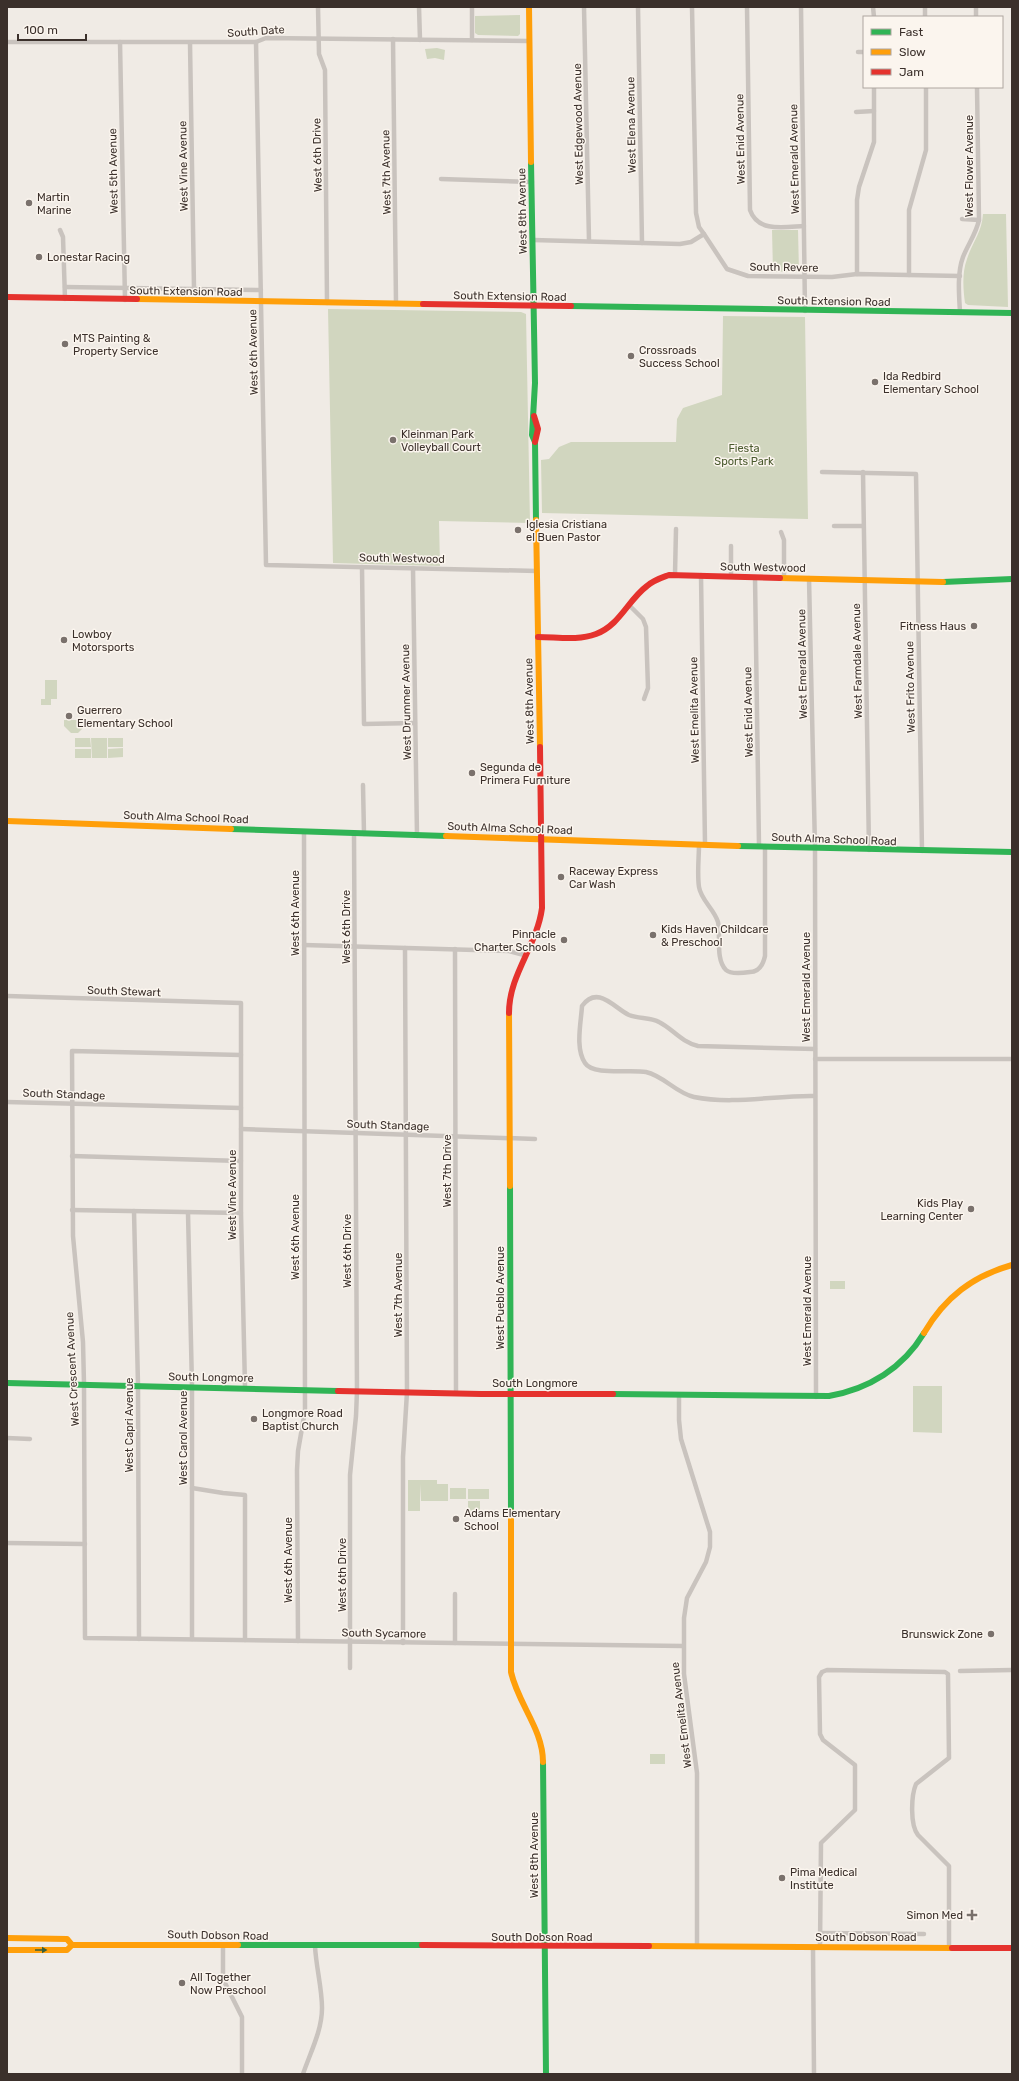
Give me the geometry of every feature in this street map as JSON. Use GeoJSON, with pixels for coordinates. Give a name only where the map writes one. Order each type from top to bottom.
{"type":"FeatureCollection","features":[{"type":"Feature","properties":{"kind":"street","name":"West 6th Drive"},"geometry":{"type":"LineString","coordinates":[[318,7],[319,54],[325,70],[327,303]]}},
{"type":"Feature","properties":{"kind":"street"},"geometry":{"type":"LineString","coordinates":[[419,7],[420,40]]}},
{"type":"Feature","properties":{"kind":"street"},"geometry":{"type":"LineString","coordinates":[[472,7],[472,40]]}},
{"type":"Feature","properties":{"kind":"street","name":"West 8th Avenue"},"geometry":{"type":"LineString","coordinates":[[524,955],[537,931],[541,914],[543,893],[535,442],[532,435],[532,422],[534,416],[534,306],[529,7]]}},
{"type":"Feature","properties":{"kind":"street","name":"West Edgewood Avenue"},"geometry":{"type":"LineString","coordinates":[[584,7],[589,241]]}},
{"type":"Feature","properties":{"kind":"street","name":"West Elena Avenue"},"geometry":{"type":"LineString","coordinates":[[638,7],[642,243]]}},
{"type":"Feature","properties":{"kind":"street"},"geometry":{"type":"LineString","coordinates":[[692,7],[696,213],[699,228],[728,269],[723,274]]}},
{"type":"Feature","properties":{"kind":"street","name":"West Enid Avenue"},"geometry":{"type":"LineString","coordinates":[[747,7],[750,210],[752,217],[764,226],[804,226]]}},
{"type":"Feature","properties":{"kind":"street","name":"West Emerald Avenue"},"geometry":{"type":"LineString","coordinates":[[800,7],[805,311]]}},
{"type":"Feature","properties":{"kind":"street","name":"South Date"},"geometry":{"type":"LineString","coordinates":[[7,42],[256,42],[266,38],[529,41]]}},
{"type":"Feature","properties":{"kind":"street","name":"West 7th Avenue"},"geometry":{"type":"LineString","coordinates":[[393,39],[396,304]]}},
{"type":"Feature","properties":{"kind":"street","name":"West 5th Avenue"},"geometry":{"type":"LineString","coordinates":[[120,42],[125,300]]}},
{"type":"Feature","properties":{"kind":"street","name":"West 6th Avenue"},"geometry":{"type":"LineString","coordinates":[[256,42],[266,565]]}},
{"type":"Feature","properties":{"kind":"street","name":"West Vine Avenue"},"geometry":{"type":"LineString","coordinates":[[190,43],[194,288]]}},
{"type":"Feature","properties":{"kind":"street"},"geometry":{"type":"LineString","coordinates":[[858,52],[863,52]]}},
{"type":"Feature","properties":{"kind":"street"},"geometry":{"type":"LineString","coordinates":[[857,274],[857,200],[862,176],[872,152],[874,88]]}},
{"type":"Feature","properties":{"kind":"street"},"geometry":{"type":"LineString","coordinates":[[909,275],[909,210],[926,150],[926,88]]}},
{"type":"Feature","properties":{"kind":"street","name":"West Flower Avenue"},"geometry":{"type":"LineString","coordinates":[[960,312],[960,276],[962,258],[977,230],[979,220],[977,88]]}},
{"type":"Feature","properties":{"kind":"street"},"geometry":{"type":"LineString","coordinates":[[856,112],[874,111]]}},
{"type":"Feature","properties":{"kind":"street"},"geometry":{"type":"LineString","coordinates":[[440,179],[532,182]]}},
{"type":"Feature","properties":{"kind":"street"},"geometry":{"type":"LineString","coordinates":[[962,219],[979,220]]}},
{"type":"Feature","properties":{"kind":"street"},"geometry":{"type":"LineString","coordinates":[[60,230],[63,237],[65,299]]}},
{"type":"Feature","properties":{"kind":"street"},"geometry":{"type":"LineString","coordinates":[[533,240],[680,244],[691,242],[704,234]]}},
{"type":"Feature","properties":{"kind":"street","name":"South Revere"},"geometry":{"type":"LineString","coordinates":[[728,269],[748,276],[832,277],[857,274],[960,276]]}},
{"type":"Feature","properties":{"kind":"street","name":"South Extension Road"},"geometry":{"type":"LineString","coordinates":[[65,287],[261,290]]}},
{"type":"Feature","properties":{"kind":"street","name":"South Extension Road"},"geometry":{"type":"LineString","coordinates":[[7,297],[805,311],[1012,313]]}},
{"type":"Feature","properties":{"kind":"street"},"geometry":{"type":"LineString","coordinates":[[822,472],[863,472]]}},
{"type":"Feature","properties":{"kind":"street","name":"West Frito Avenue"},"geometry":{"type":"LineString","coordinates":[[863,472],[916,474],[922,851]]}},
{"type":"Feature","properties":{"kind":"street","name":"West Farmdale Avenue"},"geometry":{"type":"LineString","coordinates":[[863,472],[869,850]]}},
{"type":"Feature","properties":{"kind":"street"},"geometry":{"type":"LineString","coordinates":[[834,526],[864,526]]}},
{"type":"Feature","properties":{"kind":"street"},"geometry":{"type":"LineString","coordinates":[[675,574],[676,529]]}},
{"type":"Feature","properties":{"kind":"street"},"geometry":{"type":"LineString","coordinates":[[781,532],[784,540],[784,577]]}},
{"type":"Feature","properties":{"kind":"street"},"geometry":{"type":"LineString","coordinates":[[731,546],[731,576]]}},
{"type":"Feature","properties":{"kind":"street","name":"South Westwood"},"geometry":{"type":"LineString","coordinates":[[266,565],[537,571]]}},
{"type":"Feature","properties":{"kind":"street"},"geometry":{"type":"LineString","coordinates":[[362,567],[364,724],[415,723]]}},
{"type":"Feature","properties":{"kind":"street","name":"West Drummer Avenue"},"geometry":{"type":"LineString","coordinates":[[413,568],[417,836]]}},
{"type":"Feature","properties":{"kind":"street","name":"South Westwood"},"geometry":{"type":"LineString","coordinates":[[538,637],[573,638],[596,634],[613,624],[653,580],[675,574],[970,582],[1012,579]]}},
{"type":"Feature","properties":{"kind":"street","name":"West Emelita Avenue"},"geometry":{"type":"LineString","coordinates":[[701,575],[702,844],[699,889],[712,909],[718,923],[722,965],[728,971],[739,972]]}},
{"type":"Feature","properties":{"kind":"street","name":"West Enid Avenue"},"geometry":{"type":"LineString","coordinates":[[739,972],[751,972],[758,969],[764,963],[765,956],[755,577]]}},
{"type":"Feature","properties":{"kind":"street","name":"West Emerald Avenue"},"geometry":{"type":"LineString","coordinates":[[809,578],[815,848],[816,1397]]}},
{"type":"Feature","properties":{"kind":"street"},"geometry":{"type":"LineString","coordinates":[[629,605],[643,619],[646,627],[648,688],[644,699]]}},
{"type":"Feature","properties":{"kind":"street"},"geometry":{"type":"LineString","coordinates":[[363,785],[364,834]]}},
{"type":"Feature","properties":{"kind":"street","name":"South Alma School Road"},"geometry":{"type":"LineString","coordinates":[[7,820],[354,834],[869,850],[1012,852]]}},
{"type":"Feature","properties":{"kind":"street","name":"West 6th Avenue"},"geometry":{"type":"LineString","coordinates":[[298,1641],[297,1470],[305,1411],[304,832]]}},
{"type":"Feature","properties":{"kind":"street","name":"West 6th Drive"},"geometry":{"type":"LineString","coordinates":[[350,1668],[350,1475],[356,1416],[354,834]]}},
{"type":"Feature","properties":{"kind":"street"},"geometry":{"type":"LineString","coordinates":[[304,945],[509,951],[524,955]]}},
{"type":"Feature","properties":{"kind":"street","name":"West 7th Avenue"},"geometry":{"type":"LineString","coordinates":[[403,1642],[403,1457],[407,1392],[405,948]]}},
{"type":"Feature","properties":{"kind":"street","name":"West 7th Drive"},"geometry":{"type":"LineString","coordinates":[[455,949],[456,1393]]}},
{"type":"Feature","properties":{"kind":"street","name":"West Pueblo Avenue"},"geometry":{"type":"LineString","coordinates":[[511,1644],[509,1138],[510,990],[518,966],[524,955]]}},
{"type":"Feature","properties":{"kind":"street","name":"South Stewart"},"geometry":{"type":"LineString","coordinates":[[7,996],[241,1003]]}},
{"type":"Feature","properties":{"kind":"street"},"geometry":{"type":"LineString","coordinates":[[815,1050],[698,1046],[681,1039],[659,1022],[630,1016],[608,1000],[593,999],[586,1001],[582,1006],[580,1051],[585,1064],[591,1068],[602,1071],[647,1072],[682,1092],[705,1098],[760,1100],[786,1095],[816,1096]]}},
{"type":"Feature","properties":{"kind":"street","name":"West Vine Avenue"},"geometry":{"type":"LineString","coordinates":[[241,1003],[241,1213],[245,1387]]}},
{"type":"Feature","properties":{"kind":"street","name":"West Crescent Avenue"},"geometry":{"type":"LineString","coordinates":[[85,1638],[84,1384],[72,1210],[72,1051],[240,1056]]}},
{"type":"Feature","properties":{"kind":"street"},"geometry":{"type":"LineString","coordinates":[[815,1059],[1012,1059]]}},
{"type":"Feature","properties":{"kind":"street","name":"South Standage"},"geometry":{"type":"LineString","coordinates":[[7,1102],[241,1108]]}},
{"type":"Feature","properties":{"kind":"street","name":"South Standage"},"geometry":{"type":"LineString","coordinates":[[241,1130],[535,1139]]}},
{"type":"Feature","properties":{"kind":"street"},"geometry":{"type":"LineString","coordinates":[[72,1156],[241,1161]]}},
{"type":"Feature","properties":{"kind":"street"},"geometry":{"type":"LineString","coordinates":[[72,1210],[241,1213]]}},
{"type":"Feature","properties":{"kind":"street","name":"West Capri Avenue"},"geometry":{"type":"LineString","coordinates":[[134,1210],[138,1385],[139,1639]]}},
{"type":"Feature","properties":{"kind":"street","name":"West Carol Avenue"},"geometry":{"type":"LineString","coordinates":[[188,1213],[192,1386],[192,1639]]}},
{"type":"Feature","properties":{"kind":"street","name":"South Longmore"},"geometry":{"type":"LineString","coordinates":[[7,1383],[245,1387],[305,1390],[510,1394],[833,1396],[868,1386],[885,1376],[909,1354],[941,1307],[962,1287],[989,1272],[1012,1266]]}},
{"type":"Feature","properties":{"kind":"street","name":"West Emelita Avenue"},"geometry":{"type":"LineString","coordinates":[[679,1395],[679,1420],[682,1440],[710,1532],[710,1547],[706,1562],[687,1598],[683,1646],[684,1682],[692,1728],[697,1773],[698,1947]]}},
{"type":"Feature","properties":{"kind":"street"},"geometry":{"type":"LineString","coordinates":[[7,1438],[30,1439]]}},
{"type":"Feature","properties":{"kind":"street"},"geometry":{"type":"LineString","coordinates":[[192,1488],[223,1494],[245,1494],[245,1640]]}},
{"type":"Feature","properties":{"kind":"street"},"geometry":{"type":"LineString","coordinates":[[7,1543],[85,1544]]}},
{"type":"Feature","properties":{"kind":"street"},"geometry":{"type":"LineString","coordinates":[[455,1594],[455,1643]]}},
{"type":"Feature","properties":{"kind":"street","name":"South Sycamore"},"geometry":{"type":"LineString","coordinates":[[85,1638],[683,1646]]}},
{"type":"Feature","properties":{"kind":"street","name":"West 8th Avenue"},"geometry":{"type":"LineString","coordinates":[[511,1644],[512,1684],[518,1699],[535,1725],[543,1749],[546,2074]]}},
{"type":"Feature","properties":{"kind":"street"},"geometry":{"type":"LineString","coordinates":[[820,1947],[821,1843],[851,1815],[856,1805],[855,1765],[820,1738],[820,1674],[827,1670],[944,1672],[949,1677],[949,1758],[916,1784],[914,1790],[913,1819],[915,1831],[918,1835],[949,1866],[949,1948]]}},
{"type":"Feature","properties":{"kind":"street"},"geometry":{"type":"LineString","coordinates":[[960,1671],[1012,1670]]}},
{"type":"Feature","properties":{"kind":"street"},"geometry":{"type":"LineString","coordinates":[[820,1933],[924,1934]]}},
{"type":"Feature","properties":{"kind":"street","name":"South Dobson Road"},"geometry":{"type":"LineString","coordinates":[[7,1938],[67,1939],[72,1945]]}},
{"type":"Feature","properties":{"kind":"street","name":"South Dobson Road"},"geometry":{"type":"LineString","coordinates":[[7,1950],[67,1950],[72,1945],[1012,1948]]}},
{"type":"Feature","properties":{"kind":"street"},"geometry":{"type":"LineString","coordinates":[[223,1945],[223,1979],[242,2017],[242,2074]]}},
{"type":"Feature","properties":{"kind":"street"},"geometry":{"type":"LineString","coordinates":[[303,2074],[321,2020],[322,2008],[315,1946]]}},
{"type":"Feature","properties":{"kind":"street"},"geometry":{"type":"LineString","coordinates":[[813,1947],[814,2074]]}},
{"type":"Feature","properties":{"kind":"green space"},"geometry":{"type":"Polygon","coordinates":[[[520,15],[520,34],[518,36],[478,35],[475,33],[475,16],[520,15]]]}},
{"type":"Feature","properties":{"kind":"green space"},"geometry":{"type":"Polygon","coordinates":[[[437,48],[445,50],[444,60],[435,58],[427,59],[425,49],[437,48]]]}},
{"type":"Feature","properties":{"kind":"green space"},"geometry":{"type":"Polygon","coordinates":[[[983,214],[1006,214],[1008,307],[968,305],[965,303],[963,286],[965,264],[981,226],[983,214]]]}},
{"type":"Feature","properties":{"kind":"green space"},"geometry":{"type":"Polygon","coordinates":[[[772,230],[798,230],[799,271],[773,272],[772,230]]]}},
{"type":"Feature","properties":{"kind":"green space"},"geometry":{"type":"Polygon","coordinates":[[[328,309],[521,312],[526,314],[530,523],[439,521],[440,566],[333,563],[328,309]]]}},
{"type":"Feature","properties":{"kind":"green space","name":"Fiesta Sports Park"},"geometry":{"type":"Polygon","coordinates":[[[723,316],[805,317],[808,519],[542,513],[541,460],[549,459],[559,447],[571,442],[676,442],[677,419],[683,408],[722,395],[723,316]]]}},
{"type":"Feature","properties":{"kind":"green space"},"geometry":{"type":"Polygon","coordinates":[[[45,680],[57,680],[57,699],[51,699],[51,705],[41,705],[41,699],[45,699],[45,680]]]}},
{"type":"Feature","properties":{"kind":"green space"},"geometry":{"type":"Polygon","coordinates":[[[64,720],[84,720],[86,725],[78,733],[71,733],[64,726],[64,720]]]}},
{"type":"Feature","properties":{"kind":"green space"},"geometry":{"type":"Polygon","coordinates":[[[75,738],[90,738],[91,747],[75,747],[75,738]]]}},
{"type":"Feature","properties":{"kind":"green space"},"geometry":{"type":"Polygon","coordinates":[[[91,738],[107,738],[107,758],[92,758],[91,738]]]}},
{"type":"Feature","properties":{"kind":"green space"},"geometry":{"type":"Polygon","coordinates":[[[108,738],[123,738],[123,747],[108,747],[108,738]]]}},
{"type":"Feature","properties":{"kind":"green space"},"geometry":{"type":"Polygon","coordinates":[[[123,748],[123,757],[108,758],[108,749],[123,748]]]}},
{"type":"Feature","properties":{"kind":"green space"},"geometry":{"type":"Polygon","coordinates":[[[75,749],[91,749],[91,758],[75,758],[75,749]]]}},
{"type":"Feature","properties":{"kind":"green space"},"geometry":{"type":"Polygon","coordinates":[[[830,1281],[845,1281],[845,1289],[830,1289],[830,1281]]]}},
{"type":"Feature","properties":{"kind":"green space"},"geometry":{"type":"Polygon","coordinates":[[[913,1386],[942,1386],[942,1433],[913,1432],[913,1386]]]}},
{"type":"Feature","properties":{"kind":"green space"},"geometry":{"type":"Polygon","coordinates":[[[408,1480],[437,1480],[437,1484],[448,1484],[448,1501],[421,1501],[420,1484],[420,1511],[408,1511],[408,1480]]]}},
{"type":"Feature","properties":{"kind":"green space"},"geometry":{"type":"Polygon","coordinates":[[[450,1488],[466,1488],[466,1499],[450,1499],[450,1488]]]}},
{"type":"Feature","properties":{"kind":"green space"},"geometry":{"type":"Polygon","coordinates":[[[468,1489],[489,1489],[489,1499],[468,1499],[468,1489]]]}},
{"type":"Feature","properties":{"kind":"green space"},"geometry":{"type":"Polygon","coordinates":[[[468,1501],[480,1501],[480,1514],[468,1514],[468,1501]]]}},
{"type":"Feature","properties":{"kind":"green space"},"geometry":{"type":"Polygon","coordinates":[[[650,1754],[665,1754],[665,1764],[650,1764],[650,1754]]]}},
{"type":"Feature","properties":{"kind":"traffic: fast"},"geometry":{"type":"LineString","coordinates":[[531,162],[535,383],[532,435],[535,442],[536,520]]}},
{"type":"Feature","properties":{"kind":"traffic: fast"},"geometry":{"type":"LineString","coordinates":[[571,306],[1012,313]]}},
{"type":"Feature","properties":{"kind":"traffic: fast"},"geometry":{"type":"LineString","coordinates":[[943,582],[1012,579]]}},
{"type":"Feature","properties":{"kind":"traffic: fast"},"geometry":{"type":"LineString","coordinates":[[231,829],[446,836]]}},
{"type":"Feature","properties":{"kind":"traffic: fast"},"geometry":{"type":"LineString","coordinates":[[738,846],[1012,852]]}},
{"type":"Feature","properties":{"kind":"traffic: fast"},"geometry":{"type":"LineString","coordinates":[[510,1186],[511,1512]]}},
{"type":"Feature","properties":{"kind":"traffic: fast"},"geometry":{"type":"LineString","coordinates":[[613,1394],[829,1396],[858,1388],[884,1375],[906,1357],[924,1333]]}},
{"type":"Feature","properties":{"kind":"traffic: fast"},"geometry":{"type":"LineString","coordinates":[[7,1383],[338,1391]]}},
{"type":"Feature","properties":{"kind":"traffic: fast"},"geometry":{"type":"LineString","coordinates":[[543,1762],[546,2074]]}},
{"type":"Feature","properties":{"kind":"traffic: fast"},"geometry":{"type":"LineString","coordinates":[[238,1945],[422,1945]]}},
{"type":"Feature","properties":{"kind":"traffic: slow"},"geometry":{"type":"LineString","coordinates":[[529,7],[531,162]]}},
{"type":"Feature","properties":{"kind":"traffic: slow"},"geometry":{"type":"LineString","coordinates":[[137,299],[423,304]]}},
{"type":"Feature","properties":{"kind":"traffic: slow"},"geometry":{"type":"LineString","coordinates":[[536,520],[540,747]]}},
{"type":"Feature","properties":{"kind":"traffic: slow"},"geometry":{"type":"LineString","coordinates":[[780,578],[943,582]]}},
{"type":"Feature","properties":{"kind":"traffic: slow"},"geometry":{"type":"LineString","coordinates":[[7,821],[231,829]]}},
{"type":"Feature","properties":{"kind":"traffic: slow"},"geometry":{"type":"LineString","coordinates":[[446,836],[738,846]]}},
{"type":"Feature","properties":{"kind":"traffic: slow"},"geometry":{"type":"LineString","coordinates":[[509,1013],[510,1186]]}},
{"type":"Feature","properties":{"kind":"traffic: slow"},"geometry":{"type":"LineString","coordinates":[[924,1333],[941,1309],[961,1290],[985,1275],[1012,1265]]}},
{"type":"Feature","properties":{"kind":"traffic: slow"},"geometry":{"type":"LineString","coordinates":[[511,1512],[511,1672],[514,1684],[535,1727],[542,1750],[543,1762]]}},
{"type":"Feature","properties":{"kind":"traffic: slow"},"geometry":{"type":"LineString","coordinates":[[7,1938],[67,1939],[72,1945]]}},
{"type":"Feature","properties":{"kind":"traffic: slow"},"geometry":{"type":"LineString","coordinates":[[7,1950],[67,1950],[72,1945],[238,1945]]}},
{"type":"Feature","properties":{"kind":"traffic: slow"},"geometry":{"type":"LineString","coordinates":[[649,1946],[952,1948]]}},
{"type":"Feature","properties":{"kind":"traffic: jam"},"geometry":{"type":"LineString","coordinates":[[7,297],[137,299]]}},
{"type":"Feature","properties":{"kind":"traffic: jam"},"geometry":{"type":"LineString","coordinates":[[423,304],[571,306]]}},
{"type":"Feature","properties":{"kind":"traffic: jam"},"geometry":{"type":"LineString","coordinates":[[534,416],[538,429],[535,442]]}},
{"type":"Feature","properties":{"kind":"traffic: jam"},"geometry":{"type":"LineString","coordinates":[[538,637],[575,638],[596,634],[604,630],[618,619],[634,598],[647,586],[669,575],[780,578]]}},
{"type":"Feature","properties":{"kind":"traffic: jam"},"geometry":{"type":"LineString","coordinates":[[509,1013],[513,985],[535,935],[542,908],[540,747]]}},
{"type":"Feature","properties":{"kind":"traffic: jam"},"geometry":{"type":"LineString","coordinates":[[338,1391],[481,1394],[613,1394]]}},
{"type":"Feature","properties":{"kind":"traffic: jam"},"geometry":{"type":"LineString","coordinates":[[422,1945],[649,1946]]}},
{"type":"Feature","properties":{"kind":"traffic: jam"},"geometry":{"type":"LineString","coordinates":[[952,1948],[1012,1948]]}},
{"type":"Feature","properties":{"kind":"place","name":"Martin Marine"},"geometry":{"type":"Point","coordinates":[29,203]}},
{"type":"Feature","properties":{"kind":"place","name":"Lonestar Racing"},"geometry":{"type":"Point","coordinates":[39,257]}},
{"type":"Feature","properties":{"kind":"place","name":"MTS Painting & Property Service"},"geometry":{"type":"Point","coordinates":[65,344]}},
{"type":"Feature","properties":{"kind":"place","name":"Crossroads Success School"},"geometry":{"type":"Point","coordinates":[631,356]}},
{"type":"Feature","properties":{"kind":"place","name":"Ida Redbird Elementary School"},"geometry":{"type":"Point","coordinates":[875,382]}},
{"type":"Feature","properties":{"kind":"place","name":"Kleinman Park Volleyball Court"},"geometry":{"type":"Point","coordinates":[393,440]}},
{"type":"Feature","properties":{"kind":"place","name":"Iglesia Cristiana el Buen Pastor"},"geometry":{"type":"Point","coordinates":[518,530]}},
{"type":"Feature","properties":{"kind":"place","name":"Fitness Haus"},"geometry":{"type":"Point","coordinates":[974,626]}},
{"type":"Feature","properties":{"kind":"place","name":"Lowboy Motorsports"},"geometry":{"type":"Point","coordinates":[64,640]}},
{"type":"Feature","properties":{"kind":"place","name":"Guerrero Elementary School"},"geometry":{"type":"Point","coordinates":[69,716]}},
{"type":"Feature","properties":{"kind":"place","name":"Segunda de Primera Furniture"},"geometry":{"type":"Point","coordinates":[472,773]}},
{"type":"Feature","properties":{"kind":"place","name":"Raceway Express Car Wash"},"geometry":{"type":"Point","coordinates":[561,877]}},
{"type":"Feature","properties":{"kind":"place","name":"Kids Haven Childcare & Preschool"},"geometry":{"type":"Point","coordinates":[653,935]}},
{"type":"Feature","properties":{"kind":"place","name":"Pinnacle Charter Schools"},"geometry":{"type":"Point","coordinates":[564,940]}},
{"type":"Feature","properties":{"kind":"place","name":"Kids Play Learning Center"},"geometry":{"type":"Point","coordinates":[971,1209]}},
{"type":"Feature","properties":{"kind":"place","name":"Longmore Road Baptist Church"},"geometry":{"type":"Point","coordinates":[254,1419]}},
{"type":"Feature","properties":{"kind":"place","name":"Adams Elementary School"},"geometry":{"type":"Point","coordinates":[456,1519]}},
{"type":"Feature","properties":{"kind":"place","name":"Brunswick Zone"},"geometry":{"type":"Point","coordinates":[991,1634]}},
{"type":"Feature","properties":{"kind":"place","name":"Pima Medical Institute"},"geometry":{"type":"Point","coordinates":[782,1878]}},
{"type":"Feature","properties":{"kind":"place","name":"Simon Med"},"geometry":{"type":"Point","coordinates":[972,1915]}},
{"type":"Feature","properties":{"kind":"place","name":"All Together Now Preschool"},"geometry":{"type":"Point","coordinates":[182,1983]}}]}
